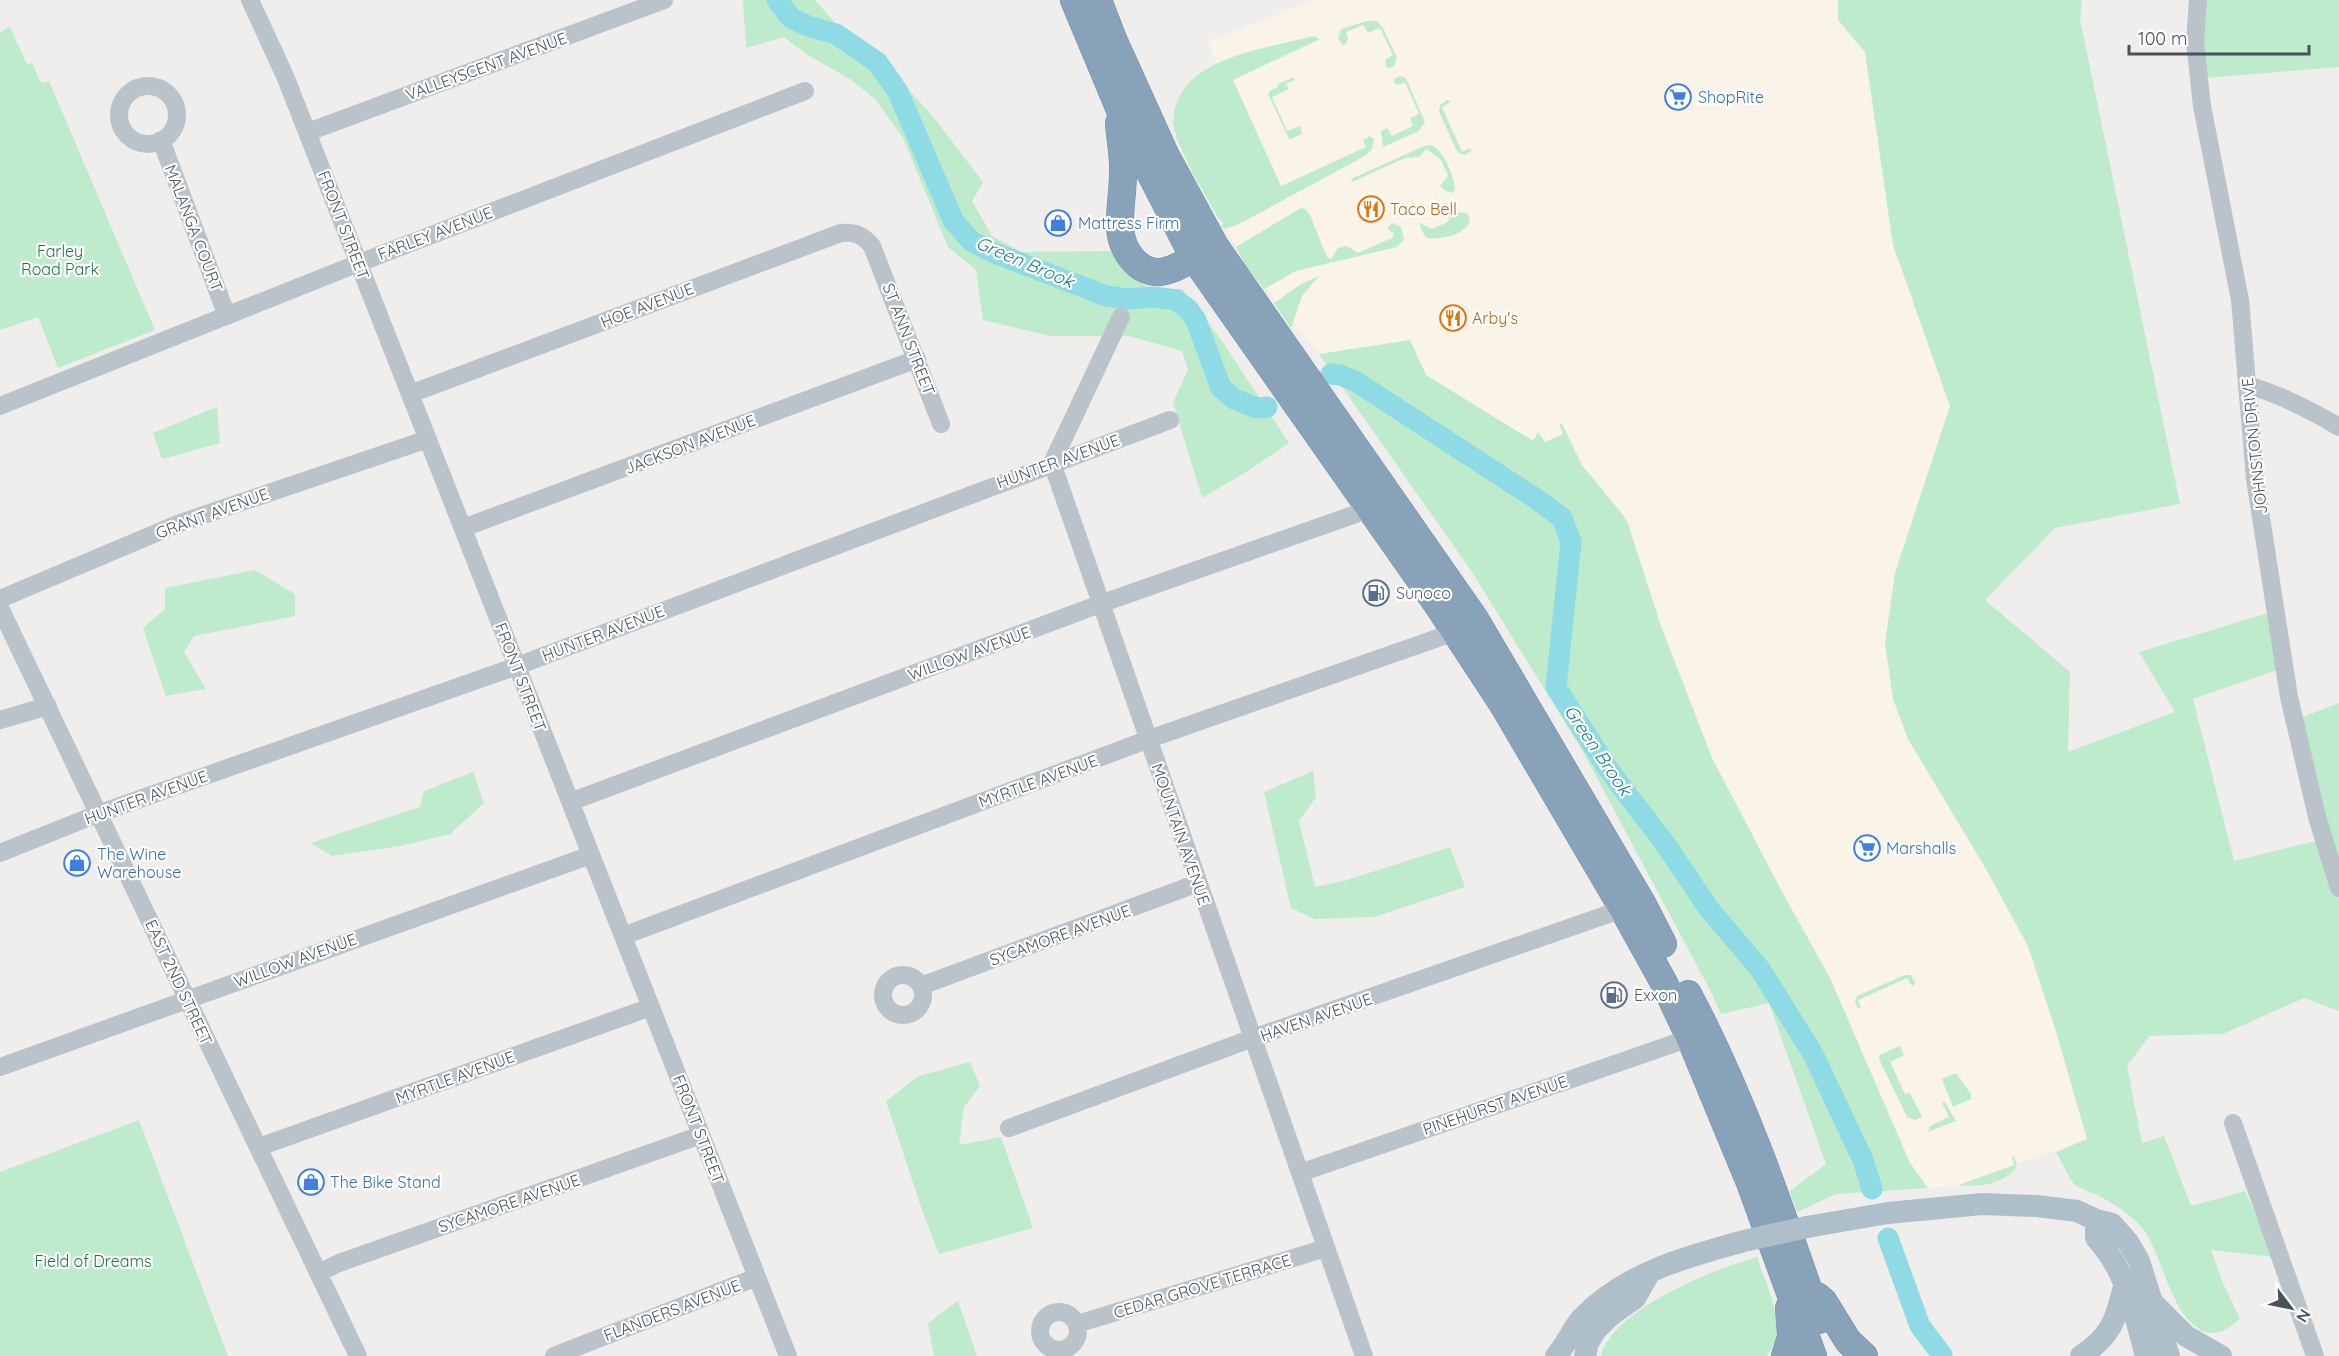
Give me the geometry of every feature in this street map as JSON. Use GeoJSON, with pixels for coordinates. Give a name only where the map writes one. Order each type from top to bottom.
{"type":"FeatureCollection","features":[{"type":"Feature","properties":{"kind":"highway"},"geometry":{"type":"LineString","coordinates":[[1074,0],[1130,134],[1194,258],[1280,383],[1314,408],[1475,620],[1642,903],[1710,1035],[1768,1177],[1798,1288],[1813,1356]]}},
{"type":"Feature","properties":{"kind":"highway"},"geometry":{"type":"LineString","coordinates":[[1098,0],[1156,135],[1215,246],[1302,367],[1314,408],[1370,508],[1502,702],[1664,983],[1690,1038],[1750,1183],[1832,1356]]}},
{"type":"Feature","properties":{"kind":"highway"},"geometry":{"type":"LineString","coordinates":[[1117,101],[1123,173],[1120,230],[1129,255],[1137,264],[1150,271],[1161,272],[1194,258]]}},
{"type":"Feature","properties":{"kind":"highway"},"geometry":{"type":"LineString","coordinates":[[1785,1356],[1791,1336],[1798,1288]]}},
{"type":"Feature","properties":{"kind":"highway"},"geometry":{"type":"LineString","coordinates":[[1798,1288],[1824,1302],[1848,1341],[1864,1356]]}},
{"type":"Feature","properties":{"kind":"main road"},"geometry":{"type":"LineString","coordinates":[[1560,1354],[1574,1329],[1590,1310],[1620,1287],[1651,1270],[1687,1257],[1748,1240],[1862,1217],[1982,1204],[2037,1206],[2077,1211],[2096,1220],[2112,1224],[2128,1242],[2139,1261],[2169,1356]]}},
{"type":"Feature","properties":{"kind":"main road"},"geometry":{"type":"LineString","coordinates":[[2096,1220],[2096,1238],[2113,1258],[2146,1356]]}},
{"type":"Feature","properties":{"kind":"main road"},"geometry":{"type":"LineString","coordinates":[[1585,1356],[1588,1343],[1595,1331],[1611,1314],[1635,1298],[1651,1270]]}},
{"type":"Feature","properties":{"kind":"main road"},"geometry":{"type":"LineString","coordinates":[[2081,1356],[2100,1342],[2110,1329],[2124,1286]]}},
{"type":"Feature","properties":{"kind":"main road"},"geometry":{"type":"LineString","coordinates":[[2153,1303],[2186,1336],[2221,1356]]}},
{"type":"Feature","properties":{"kind":"street","name":"FRONT STREET"},"geometry":{"type":"LineString","coordinates":[[250,0],[308,132],[788,1356]]}},
{"type":"Feature","properties":{"kind":"street","name":"VALLEYSCENT AVENUE"},"geometry":{"type":"LineString","coordinates":[[308,132],[664,0]]}},
{"type":"Feature","properties":{"kind":"street","name":"JOHNSTON DRIVE"},"geometry":{"type":"LineString","coordinates":[[2198,0],[2195,42],[2202,106],[2240,300],[2255,479],[2289,697],[2317,818],[2339,888]]}},
{"type":"Feature","properties":{"kind":"street","name":"FARLEY AVENUE"},"geometry":{"type":"LineString","coordinates":[[0,406],[359,263],[806,90]]}},
{"type":"Feature","properties":{"kind":"street","name":"MALANGA COURT"},"geometry":{"type":"LineString","coordinates":[[161,140],[227,316]]}},
{"type":"Feature","properties":{"kind":"street","name":"HOE AVENUE"},"geometry":{"type":"LineString","coordinates":[[410,394],[841,233],[850,232],[867,239],[876,255]]}},
{"type":"Feature","properties":{"kind":"street","name":"ST ANN STREET"},"geometry":{"type":"LineString","coordinates":[[876,255],[942,424]]}},
{"type":"Feature","properties":{"kind":"street"},"geometry":{"type":"LineString","coordinates":[[1052,464],[1121,318]]}},
{"type":"Feature","properties":{"kind":"street","name":"JACKSON AVENUE"},"geometry":{"type":"LineString","coordinates":[[463,528],[917,359]]}},
{"type":"Feature","properties":{"kind":"street"},"geometry":{"type":"LineString","coordinates":[[2248,385],[2300,404],[2339,427]]}},
{"type":"Feature","properties":{"kind":"street","name":"HUNTER AVENUE"},"geometry":{"type":"LineString","coordinates":[[0,853],[100,813],[517,666],[1170,420]]}},
{"type":"Feature","properties":{"kind":"street","name":"GRANT AVENUE"},"geometry":{"type":"LineString","coordinates":[[0,599],[180,523],[428,439]]}},
{"type":"Feature","properties":{"kind":"street","name":"MOUNTAIN AVENUE"},"geometry":{"type":"LineString","coordinates":[[1052,464],[1364,1356]]}},
{"type":"Feature","properties":{"kind":"street","name":"WILLOW AVENUE"},"geometry":{"type":"LineString","coordinates":[[570,802],[1100,604],[1370,508]]}},
{"type":"Feature","properties":{"kind":"street","name":"EAST 2ND STREET"},"geometry":{"type":"LineString","coordinates":[[0,609],[100,813],[358,1356]]}},
{"type":"Feature","properties":{"kind":"street","name":"MYRTLE AVENUE"},"geometry":{"type":"LineString","coordinates":[[623,936],[1148,740],[1455,632]]}},
{"type":"Feature","properties":{"kind":"street"},"geometry":{"type":"LineString","coordinates":[[0,720],[48,706]]}},
{"type":"Feature","properties":{"kind":"street","name":"WILLOW AVENUE"},"geometry":{"type":"LineString","coordinates":[[0,1066],[591,855]]}},
{"type":"Feature","properties":{"kind":"street","name":"SYCAMORE AVENUE"},"geometry":{"type":"LineString","coordinates":[[921,986],[1198,883]]}},
{"type":"Feature","properties":{"kind":"street","name":"HAVEN AVENUE"},"geometry":{"type":"LineString","coordinates":[[1009,1128],[1252,1038],[1623,909]]}},
{"type":"Feature","properties":{"kind":"street","name":"MYRTLE AVENUE"},"geometry":{"type":"LineString","coordinates":[[259,1147],[651,1007]]}},
{"type":"Feature","properties":{"kind":"street","name":"PINEHURST AVENUE"},"geometry":{"type":"LineString","coordinates":[[1300,1173],[1690,1038]]}},
{"type":"Feature","properties":{"kind":"street"},"geometry":{"type":"LineString","coordinates":[[2232,1123],[2315,1356]]}},
{"type":"Feature","properties":{"kind":"street","name":"SYCAMORE AVENUE"},"geometry":{"type":"LineString","coordinates":[[319,1273],[339,1263],[701,1135]]}},
{"type":"Feature","properties":{"kind":"street","name":"CEDAR GROVE TERRACE"},"geometry":{"type":"LineString","coordinates":[[1077,1324],[1326,1248]]}},
{"type":"Feature","properties":{"kind":"street","name":"FLANDERS AVENUE"},"geometry":{"type":"LineString","coordinates":[[554,1356],[757,1277]]}},
{"type":"Feature","properties":{"kind":"shaded area"},"geometry":{"type":"Polygon","coordinates":[[[1314,0],[1838,0],[1838,20],[1865,51],[1893,245],[1950,406],[1895,573],[1908,739],[1986,869],[2028,946],[2055,1028],[2087,1139],[1954,1187],[1928,1188],[1922,1182],[1910,1163],[1830,978],[1712,758],[1661,626],[1628,524],[1623,515],[1589,475],[1426,375],[1410,341],[1319,354],[1257,277],[1219,219],[1174,132],[1236,104],[1207,42],[1314,0]]]}},
{"type":"Feature","properties":{"kind":"green space"},"geometry":{"type":"Polygon","coordinates":[[[743,0],[815,0],[835,23],[866,44],[931,114],[983,182],[972,201],[992,236],[1021,252],[1111,251],[1126,271],[1147,286],[1182,289],[1222,341],[1289,443],[1202,498],[1173,402],[1188,370],[1182,351],[1129,336],[1050,336],[983,320],[976,270],[948,247],[903,138],[875,99],[850,79],[806,54],[784,37],[746,48],[743,0]]]}},
{"type":"Feature","properties":{"kind":"green space"},"geometry":{"type":"Polygon","coordinates":[[[1838,0],[2082,0],[2080,19],[2180,504],[2055,528],[1985,600],[2070,672],[2068,752],[2175,712],[2139,652],[2268,613],[2280,669],[2193,699],[2234,861],[2320,840],[2290,722],[2339,703],[2339,1011],[2304,998],[2223,1034],[2149,1036],[2127,1066],[2142,1143],[2164,1136],[2191,1206],[2245,1191],[2274,1257],[2211,1250],[2240,1319],[2218,1332],[2208,1333],[2192,1323],[2175,1299],[2157,1255],[2143,1229],[2133,1218],[2114,1205],[2074,1184],[2056,1152],[2087,1139],[2055,1028],[2028,946],[1986,869],[1908,739],[1893,699],[1885,643],[1895,573],[1950,406],[1893,245],[1865,52],[1838,20],[1838,0]]]}},
{"type":"Feature","properties":{"kind":"green space"},"geometry":{"type":"Polygon","coordinates":[[[2197,0],[2339,0],[2339,67],[2194,79],[2197,0]]]}},
{"type":"Feature","properties":{"kind":"green space"},"geometry":{"type":"Polygon","coordinates":[[[1367,21],[1377,21],[1383,28],[1397,58],[1393,67],[1387,68],[1385,62],[1393,55],[1380,28],[1368,33],[1363,25],[1346,32],[1348,39],[1346,44],[1342,45],[1338,38],[1341,29],[1367,21]]]}},
{"type":"Feature","properties":{"kind":"green space","name":"Farley Road Park"},"geometry":{"type":"Polygon","coordinates":[[[10,27],[27,64],[32,63],[41,83],[49,81],[155,330],[58,368],[38,317],[0,330],[0,32],[10,27]]]}},
{"type":"Feature","properties":{"kind":"green space"},"geometry":{"type":"Polygon","coordinates":[[[1314,36],[1320,39],[1233,80],[1281,186],[1366,147],[1363,140],[1370,136],[1374,139],[1372,149],[1365,156],[1237,225],[1224,229],[1221,226],[1223,223],[1193,174],[1176,137],[1176,132],[1174,132],[1176,107],[1185,88],[1201,73],[1222,62],[1269,46],[1314,36]]]}},
{"type":"Feature","properties":{"kind":"green space"},"geometry":{"type":"Polygon","coordinates":[[[1400,76],[1406,78],[1425,122],[1419,131],[1383,147],[1381,131],[1387,128],[1392,136],[1413,126],[1410,118],[1419,114],[1405,82],[1398,85],[1394,83],[1394,79],[1400,76]]]}},
{"type":"Feature","properties":{"kind":"green space"},"geometry":{"type":"Polygon","coordinates":[[[1294,77],[1295,80],[1286,84],[1289,89],[1272,97],[1287,131],[1300,126],[1302,134],[1289,139],[1268,94],[1278,87],[1278,84],[1294,77]]]}},
{"type":"Feature","properties":{"kind":"green space"},"geometry":{"type":"Polygon","coordinates":[[[1447,100],[1450,101],[1449,103],[1442,107],[1462,152],[1470,148],[1472,150],[1465,155],[1457,151],[1439,112],[1440,105],[1447,100]]]}},
{"type":"Feature","properties":{"kind":"green space"},"geometry":{"type":"Polygon","coordinates":[[[1431,145],[1440,152],[1448,164],[1455,190],[1452,193],[1440,186],[1448,176],[1441,160],[1426,149],[1419,157],[1405,158],[1352,182],[1351,179],[1424,146],[1431,145]]]}},
{"type":"Feature","properties":{"kind":"green space"},"geometry":{"type":"Polygon","coordinates":[[[1301,208],[1310,215],[1327,257],[1331,259],[1338,248],[1347,246],[1358,253],[1392,238],[1394,234],[1387,228],[1392,223],[1401,227],[1404,239],[1397,247],[1296,271],[1264,289],[1245,265],[1236,247],[1301,208]]]}},
{"type":"Feature","properties":{"kind":"green space"},"geometry":{"type":"Polygon","coordinates":[[[1445,212],[1467,213],[1470,218],[1465,229],[1453,235],[1427,238],[1421,230],[1420,223],[1432,229],[1448,222],[1450,218],[1445,212]]]}},
{"type":"Feature","properties":{"kind":"green space"},"geometry":{"type":"Polygon","coordinates":[[[1319,276],[1302,296],[1291,328],[1274,303],[1301,284],[1319,276]]]}},
{"type":"Feature","properties":{"kind":"green space"},"geometry":{"type":"Polygon","coordinates":[[[1410,340],[1426,375],[1533,441],[1538,432],[1545,442],[1563,434],[1559,424],[1562,424],[1582,465],[1623,515],[1628,524],[1661,626],[1712,758],[1830,978],[1910,1163],[1928,1188],[1836,1194],[1797,1212],[1790,1191],[1826,1164],[1769,1003],[1721,1014],[1582,750],[1472,572],[1319,354],[1410,340]]]}},
{"type":"Feature","properties":{"kind":"green space"},"geometry":{"type":"Polygon","coordinates":[[[217,407],[220,443],[162,459],[153,433],[217,407]]]}},
{"type":"Feature","properties":{"kind":"green space"},"geometry":{"type":"Polygon","coordinates":[[[255,570],[295,594],[295,616],[194,636],[184,652],[206,689],[166,696],[143,628],[165,609],[165,588],[255,570]]]}},
{"type":"Feature","properties":{"kind":"green space"},"geometry":{"type":"Polygon","coordinates":[[[1313,771],[1316,797],[1299,821],[1315,887],[1347,880],[1450,847],[1465,887],[1374,917],[1314,919],[1291,908],[1264,792],[1313,771]]]}},
{"type":"Feature","properties":{"kind":"green space"},"geometry":{"type":"Polygon","coordinates":[[[473,772],[484,803],[450,834],[400,846],[332,856],[310,843],[420,807],[424,791],[473,772]]]}},
{"type":"Feature","properties":{"kind":"green space"},"geometry":{"type":"Polygon","coordinates":[[[1905,975],[1911,975],[1915,982],[1914,986],[1907,978],[1858,1000],[1861,1008],[1858,1009],[1855,1002],[1857,996],[1905,975]]]}},
{"type":"Feature","properties":{"kind":"green space"},"geometry":{"type":"Polygon","coordinates":[[[1900,1046],[1904,1055],[1890,1062],[1905,1094],[1910,1093],[1922,1117],[1915,1120],[1907,1117],[1879,1059],[1880,1055],[1900,1046]]]}},
{"type":"Feature","properties":{"kind":"green space"},"geometry":{"type":"Polygon","coordinates":[[[970,1062],[980,1086],[964,1107],[959,1145],[1001,1137],[1033,1228],[939,1254],[886,1101],[919,1076],[970,1062]]]}},
{"type":"Feature","properties":{"kind":"green space"},"geometry":{"type":"Polygon","coordinates":[[[1956,1073],[1971,1094],[1971,1099],[1953,1107],[1942,1079],[1956,1073]]]}},
{"type":"Feature","properties":{"kind":"green space"},"geometry":{"type":"Polygon","coordinates":[[[1945,1102],[1956,1121],[1928,1132],[1930,1126],[1949,1117],[1942,1103],[1945,1102]]]}},
{"type":"Feature","properties":{"kind":"green space","name":"Field of Dreams"},"geometry":{"type":"Polygon","coordinates":[[[139,1120],[228,1356],[0,1356],[0,1172],[139,1120]]]}},
{"type":"Feature","properties":{"kind":"green space"},"geometry":{"type":"Polygon","coordinates":[[[2014,1156],[2017,1165],[2013,1171],[2000,1180],[1975,1186],[1959,1185],[2014,1165],[2012,1157],[2014,1156]]]}},
{"type":"Feature","properties":{"kind":"green space"},"geometry":{"type":"Polygon","coordinates":[[[1757,1257],[1774,1307],[1776,1320],[1773,1344],[1767,1356],[1601,1356],[1609,1339],[1624,1322],[1644,1307],[1692,1281],[1757,1257]]]}},
{"type":"Feature","properties":{"kind":"green space"},"geometry":{"type":"Polygon","coordinates":[[[958,1301],[977,1356],[934,1356],[928,1323],[958,1301]]]}},
{"type":"Feature","properties":{"kind":"waterway","name":"Green Brook"},"geometry":{"type":"LineString","coordinates":[[777,0],[791,18],[808,26],[836,34],[878,63],[898,92],[953,220],[971,241],[992,252],[1106,296],[1176,300],[1188,309],[1196,320],[1221,388],[1234,399],[1257,408],[1267,407]]}},
{"type":"Feature","properties":{"kind":"waterway","name":"Green Brook"},"geometry":{"type":"LineString","coordinates":[[1331,374],[1355,381],[1562,518],[1571,542],[1556,687],[1608,769],[1666,845],[1709,909],[1760,969],[1813,1054],[1863,1160],[1872,1189]]}},
{"type":"Feature","properties":{"kind":"waterway","name":"Green Brook"},"geometry":{"type":"LineString","coordinates":[[1888,1238],[1920,1326],[1942,1355]]}},
{"type":"Feature","properties":{"kind":"place","name":"ShopRite"},"geometry":{"type":"Point","coordinates":[1678,97]}},
{"type":"Feature","properties":{"kind":"place","name":"Taco Bell"},"geometry":{"type":"Point","coordinates":[1371,209]}},
{"type":"Feature","properties":{"kind":"place","name":"Mattress Firm"},"geometry":{"type":"Point","coordinates":[1058,223]}},
{"type":"Feature","properties":{"kind":"place","name":"Arby's"},"geometry":{"type":"Point","coordinates":[1453,318]}},
{"type":"Feature","properties":{"kind":"place","name":"Sunoco"},"geometry":{"type":"Point","coordinates":[1376,593]}},
{"type":"Feature","properties":{"kind":"place","name":"Marshalls"},"geometry":{"type":"Point","coordinates":[1867,848]}},
{"type":"Feature","properties":{"kind":"place","name":"The Wine Warehouse"},"geometry":{"type":"Point","coordinates":[77,863]}},
{"type":"Feature","properties":{"kind":"place","name":"Exxon"},"geometry":{"type":"Point","coordinates":[1614,995]}},
{"type":"Feature","properties":{"kind":"place","name":"The Bike Stand"},"geometry":{"type":"Point","coordinates":[311,1182]}}]}
